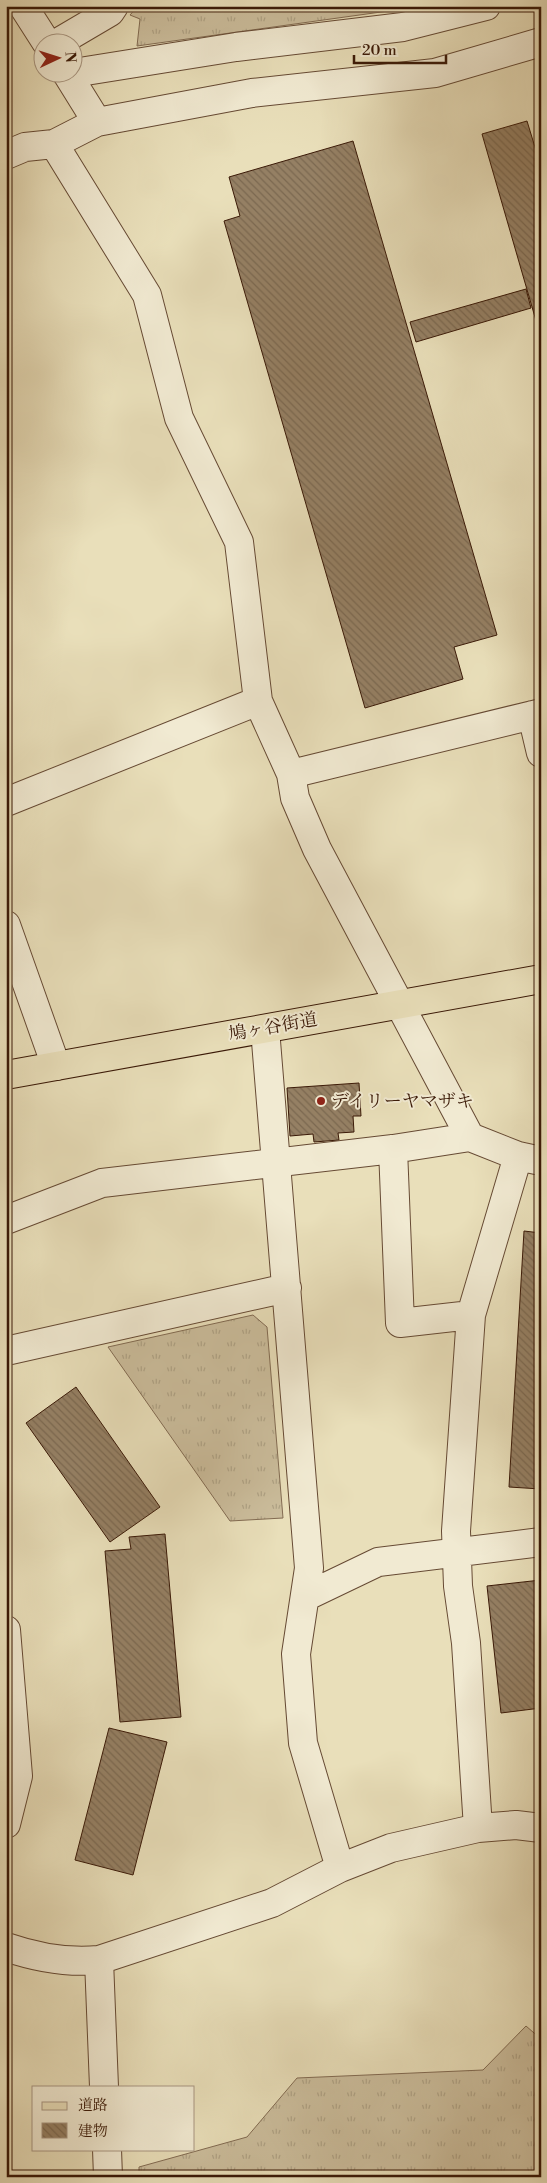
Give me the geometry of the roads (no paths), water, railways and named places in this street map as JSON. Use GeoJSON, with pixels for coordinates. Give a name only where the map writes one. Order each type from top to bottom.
{"type":"FeatureCollection","features":[{"type":"Feature","properties":{"kind":"main road","name":"鳩ヶ谷街道"},"geometry":{"type":"LineString","coordinates":[[6,1075],[541,979]]}},
{"type":"Feature","properties":{"kind":"street"},"geometry":{"type":"LineString","coordinates":[[24,6],[40,32]]}},
{"type":"Feature","properties":{"kind":"street"},"geometry":{"type":"LineString","coordinates":[[75,32],[110,12],[114,6]]}},
{"type":"Feature","properties":{"kind":"street"},"geometry":{"type":"LineString","coordinates":[[82,71],[236,47],[403,27],[486,6]]}},
{"type":"Feature","properties":{"kind":"street"},"geometry":{"type":"LineString","coordinates":[[6,155],[26,147],[54,144],[98,122],[252,93],[435,73],[541,42]]}},
{"type":"Feature","properties":{"kind":"street"},"geometry":{"type":"LineString","coordinates":[[72,82],[98,122]]}},
{"type":"Feature","properties":{"kind":"street"},"geometry":{"type":"LineString","coordinates":[[54,144],[147,295],[179,418],[239,542],[258,701],[291,774],[295,798],[317,849],[470,1137]]}},
{"type":"Feature","properties":{"kind":"street"},"geometry":{"type":"LineString","coordinates":[[6,802],[258,701]]}},
{"type":"Feature","properties":{"kind":"street"},"geometry":{"type":"LineString","coordinates":[[291,774],[536,714],[541,753]]}},
{"type":"Feature","properties":{"kind":"street"},"geometry":{"type":"LineString","coordinates":[[6,925],[56,1066]]}},
{"type":"Feature","properties":{"kind":"street"},"geometry":{"type":"LineString","coordinates":[[265,1029],[288,1288],[308,1568],[296,1654],[303,1743],[340,1868]]}},
{"type":"Feature","properties":{"kind":"street"},"geometry":{"type":"LineString","coordinates":[[6,1220],[102,1183],[277,1161],[393,1149],[470,1137],[529,1159],[471,1315],[456,1552],[467,1652],[478,1828]]}},
{"type":"Feature","properties":{"kind":"street"},"geometry":{"type":"LineString","coordinates":[[393,1149],[400,1323],[471,1315]]}},
{"type":"Feature","properties":{"kind":"street"},"geometry":{"type":"LineString","coordinates":[[6,1351],[288,1288]]}},
{"type":"Feature","properties":{"kind":"street"},"geometry":{"type":"LineString","coordinates":[[305,1597],[378,1562],[541,1542]]}},
{"type":"Feature","properties":{"kind":"street"},"geometry":{"type":"LineString","coordinates":[[6,1630],[18,1776],[6,1824]]}},
{"type":"Feature","properties":{"kind":"street"},"geometry":{"type":"LineString","coordinates":[[6,1947],[26,1954],[82,1962],[99,1960],[272,1903],[340,1868],[391,1848],[478,1828],[516,1825],[541,1828]]}},
{"type":"Feature","properties":{"kind":"street"},"geometry":{"type":"LineString","coordinates":[[99,1960],[104,2086]]}},
{"type":"Feature","properties":{"kind":"street"},"geometry":{"type":"LineString","coordinates":[[107,2150],[108,2177]]}},
{"type":"Feature","properties":{"kind":"place","name":"デイリーヤマザキ"},"geometry":{"type":"Point","coordinates":[321,1101]}}]}
